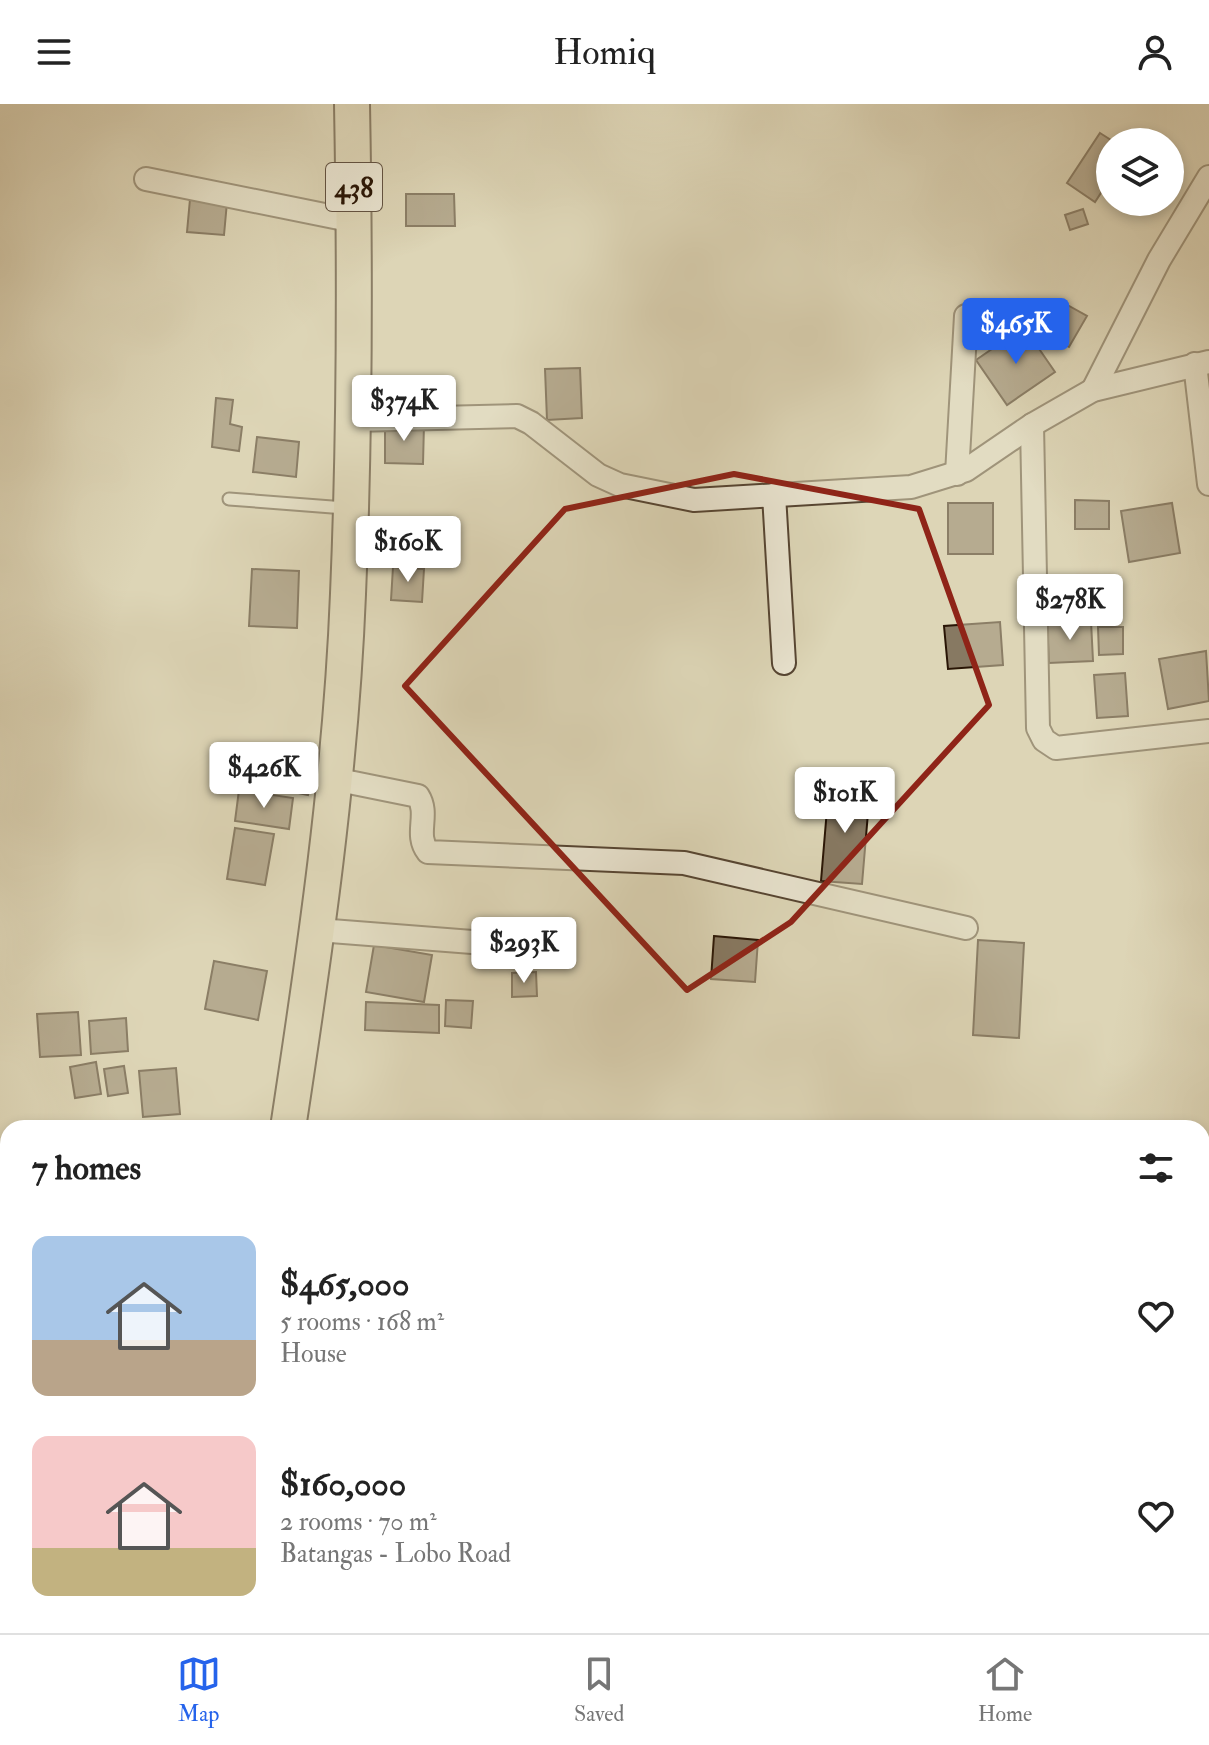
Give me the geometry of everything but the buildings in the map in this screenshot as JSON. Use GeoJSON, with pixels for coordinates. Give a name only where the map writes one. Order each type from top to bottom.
{"type":"FeatureCollection","features":[{"type":"Feature","properties":{"kind":"main road","name":"438"},"geometry":{"type":"LineString","coordinates":[[289,1120],[318,930],[334,779],[348,596],[354,420],[352,104]]}},
{"type":"Feature","properties":{"kind":"street"},"geometry":{"type":"LineString","coordinates":[[1093,390],[1159,260],[1209,177]]}},
{"type":"Feature","properties":{"kind":"street"},"geometry":{"type":"LineString","coordinates":[[146,179],[354,221]]}},
{"type":"Feature","properties":{"kind":"street"},"geometry":{"type":"LineString","coordinates":[[957,474],[966,316]]}},
{"type":"Feature","properties":{"kind":"street"},"geometry":{"type":"LineString","coordinates":[[354,420],[517,416],[531,423],[598,475],[620,485],[694,500],[911,487],[957,474],[1093,390],[1202,363],[1209,484]]}},
{"type":"Feature","properties":{"kind":"street"},"geometry":{"type":"LineString","coordinates":[[1032,425],[1038,728],[1044,740],[1056,748],[1209,731]]}},
{"type":"Feature","properties":{"kind":"street"},"geometry":{"type":"LineString","coordinates":[[774,495],[784,663]]}},
{"type":"Feature","properties":{"kind":"street"},"geometry":{"type":"LineString","coordinates":[[334,779],[418,796],[424,809],[421,838],[428,852],[684,863],[966,928]]}},
{"type":"Feature","properties":{"kind":"street"},"geometry":{"type":"LineString","coordinates":[[318,930],[485,943]]}},
{"type":"Feature","properties":{"kind":"lane"},"geometry":{"type":"LineString","coordinates":[[229,499],[350,508]]}},
{"type":"Feature","properties":{"kind":"highlighted area"},"geometry":{"type":"Polygon","coordinates":[[[734,474],[919,509],[989,705],[791,922],[687,990],[405,686],[565,509],[734,474]]]}}]}
